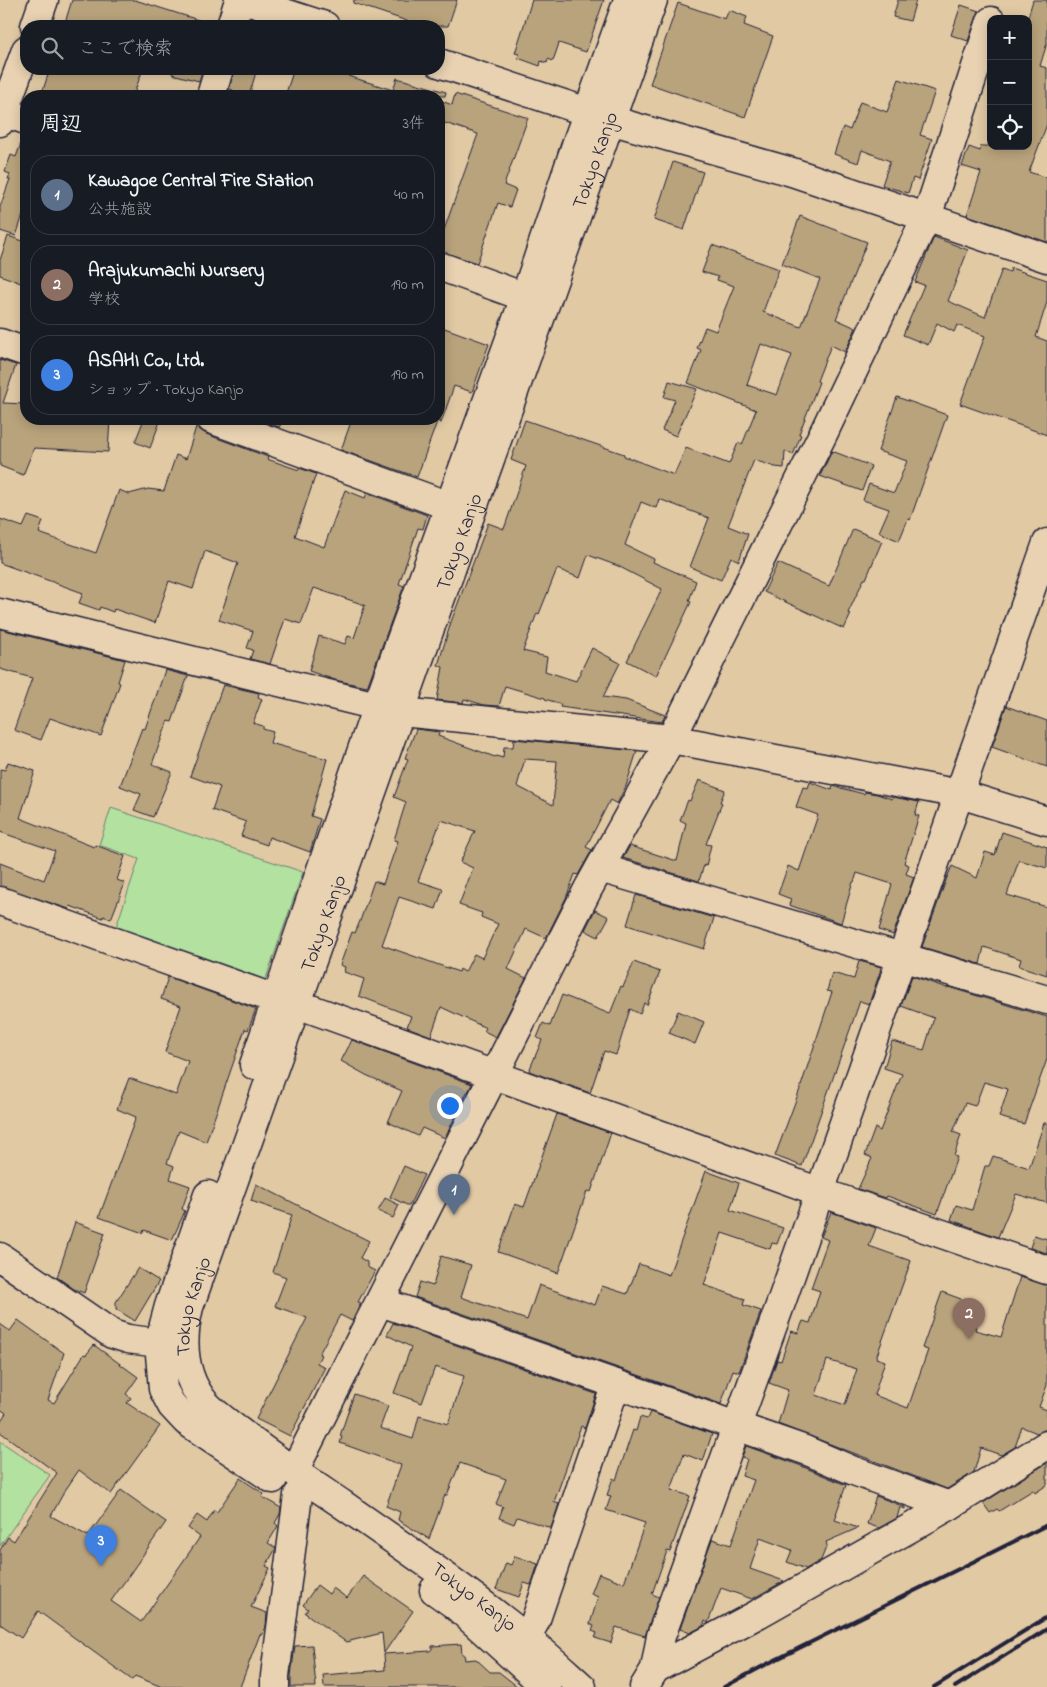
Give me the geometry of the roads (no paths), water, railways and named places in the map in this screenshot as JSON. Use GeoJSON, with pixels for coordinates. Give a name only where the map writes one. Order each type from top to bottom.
{"type":"FeatureCollection","features":[{"type":"Feature","properties":{"kind":"main road"},"geometry":{"type":"LineString","coordinates":[[37,20],[44,0]]}},
{"type":"Feature","properties":{"kind":"main road"},"geometry":{"type":"LineString","coordinates":[[233,20],[239,0]]}},
{"type":"Feature","properties":{"kind":"main road"},"geometry":{"type":"LineString","coordinates":[[244,0],[306,20]]}},
{"type":"Feature","properties":{"kind":"main road","name":"Tokyo Kanjo"},"geometry":{"type":"LineString","coordinates":[[389,709],[446,577],[599,116],[628,0]]}},
{"type":"Feature","properties":{"kind":"main road","name":"Tokyo Kanjo"},"geometry":{"type":"LineString","coordinates":[[546,1687],[455,1605],[296,1483],[267,1454],[206,1404],[197,1390],[188,1369],[184,1348],[185,1325],[189,1306],[287,1002],[389,709],[449,506],[525,296],[599,116],[653,0]]}},
{"type":"Feature","properties":{"kind":"main road"},"geometry":{"type":"LineString","coordinates":[[992,15],[997,0]]}},
{"type":"Feature","properties":{"kind":"main road"},"geometry":{"type":"LineString","coordinates":[[275,1687],[296,1483],[381,1302],[600,868],[671,739],[824,432],[927,217],[987,32]]}},
{"type":"Feature","properties":{"kind":"main road"},"geometry":{"type":"LineString","coordinates":[[445,65],[599,116],[792,172],[1047,258]]}},
{"type":"Feature","properties":{"kind":"main road"},"geometry":{"type":"LineString","coordinates":[[7,116],[20,71]]}},
{"type":"Feature","properties":{"kind":"main road"},"geometry":{"type":"LineString","coordinates":[[213,90],[217,75]]}},
{"type":"Feature","properties":{"kind":"main road"},"geometry":{"type":"LineString","coordinates":[[445,268],[525,296]]}},
{"type":"Feature","properties":{"kind":"main road"},"geometry":{"type":"LineString","coordinates":[[0,343],[20,350]]}},
{"type":"Feature","properties":{"kind":"main road"},"geometry":{"type":"LineString","coordinates":[[227,425],[449,506]]}},
{"type":"Feature","properties":{"kind":"main road"},"geometry":{"type":"LineString","coordinates":[[649,1678],[661,1636],[820,1192],[1047,543]]}},
{"type":"Feature","properties":{"kind":"main road"},"geometry":{"type":"LineString","coordinates":[[0,613],[61,626],[389,709],[671,739],[960,794],[1047,821]]}},
{"type":"Feature","properties":{"kind":"main road"},"geometry":{"type":"LineString","coordinates":[[600,868],[1047,1000]]}},
{"type":"Feature","properties":{"kind":"main road"},"geometry":{"type":"LineString","coordinates":[[0,901],[820,1192],[1047,1270]]}},
{"type":"Feature","properties":{"kind":"main road","name":"Tokyo Kanjo"},"geometry":{"type":"LineString","coordinates":[[287,1002],[169,1306],[159,1343],[163,1389],[172,1406],[186,1421],[296,1483],[415,1555],[526,1638],[582,1687]]}},
{"type":"Feature","properties":{"kind":"main road"},"geometry":{"type":"LineString","coordinates":[[0,1257],[112,1334],[128,1339],[159,1343]]}},
{"type":"Feature","properties":{"kind":"main road"},"geometry":{"type":"LineString","coordinates":[[381,1302],[805,1450],[854,1471],[949,1506]]}},
{"type":"Feature","properties":{"kind":"main road"},"geometry":{"type":"LineString","coordinates":[[526,1638],[535,1622],[616,1384]]}},
{"type":"Feature","properties":{"kind":"main road"},"geometry":{"type":"LineString","coordinates":[[649,1678],[949,1506],[1047,1444]]}},
{"type":"Feature","properties":{"kind":"railway"},"geometry":{"type":"LineString","coordinates":[[724,1687],[1047,1525]]}},
{"type":"Feature","properties":{"kind":"railway"},"geometry":{"type":"LineString","coordinates":[[934,1687],[1047,1617]]}},
{"type":"Feature","properties":{"kind":"railway"},"geometry":{"type":"LineString","coordinates":[[955,1687],[1047,1629]]}},
{"type":"Feature","properties":{"kind":"place","name":"Kawagoe Central Fire Station"},"geometry":{"type":"Point","coordinates":[454,1215]}},
{"type":"Feature","properties":{"kind":"place","name":"Arajukumachi Nursery"},"geometry":{"type":"Point","coordinates":[969,1339]}},
{"type":"Feature","properties":{"kind":"place","name":"ASAHI Co., Ltd."},"geometry":{"type":"Point","coordinates":[101,1566]}}]}
